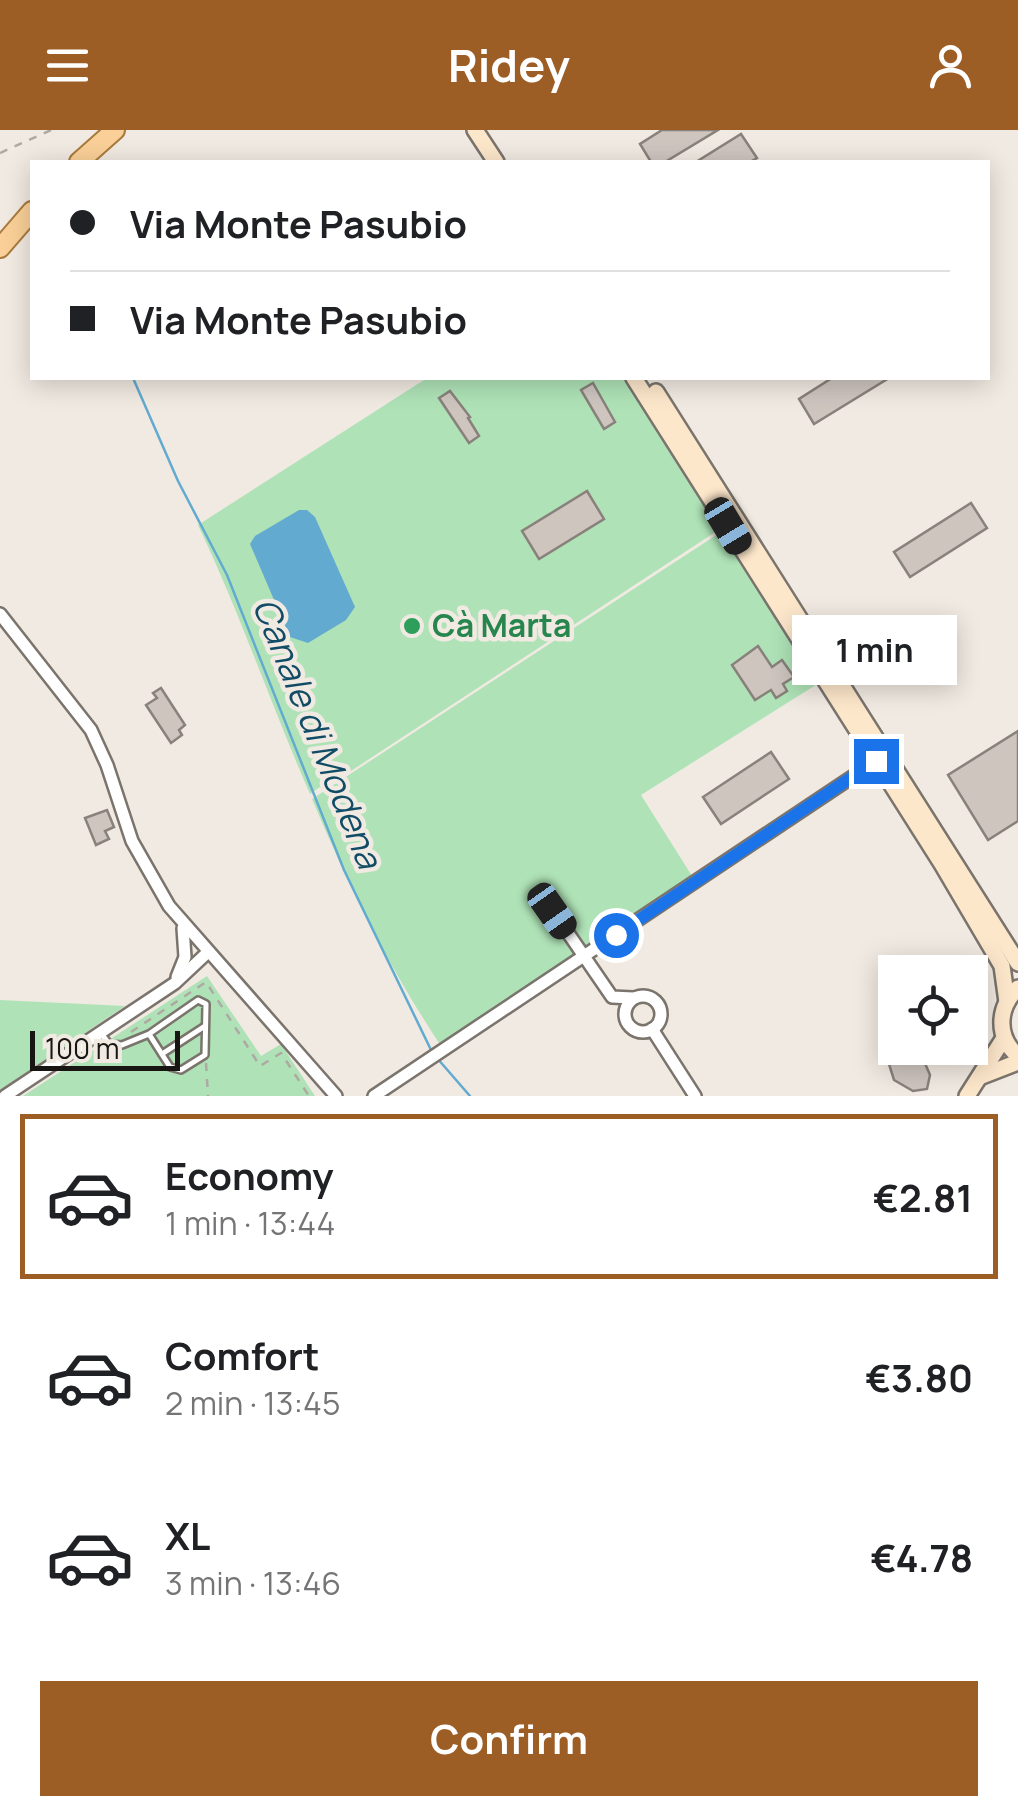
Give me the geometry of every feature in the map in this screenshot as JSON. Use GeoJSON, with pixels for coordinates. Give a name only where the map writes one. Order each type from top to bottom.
{"type":"FeatureCollection","features":[{"type":"Feature","properties":{"kind":"main road"},"geometry":{"type":"LineString","coordinates":[[81,160],[115,130]]}},
{"type":"Feature","properties":{"kind":"main road"},"geometry":{"type":"LineString","coordinates":[[0,248],[30,213]]}},
{"type":"Feature","properties":{"kind":"street"},"geometry":{"type":"LineString","coordinates":[[475,130],[495,160]]}},
{"type":"Feature","properties":{"kind":"street"},"geometry":{"type":"LineString","coordinates":[[486,130],[506,160]]}},
{"type":"Feature","properties":{"kind":"street"},"geometry":{"type":"LineString","coordinates":[[635,380],[1002,966],[1007,1002]]}},
{"type":"Feature","properties":{"kind":"street"},"geometry":{"type":"LineString","coordinates":[[648,380],[1018,963]]}},
{"type":"Feature","properties":{"kind":"street"},"geometry":{"type":"LineString","coordinates":[[0,614],[91,730],[132,841],[182,924],[336,1096]]}},
{"type":"Feature","properties":{"kind":"street"},"geometry":{"type":"LineString","coordinates":[[374,1096],[876,761]]}},
{"type":"Feature","properties":{"kind":"street"},"geometry":{"type":"LineString","coordinates":[[552,911],[612,996],[645,995],[659,1005],[661,1016],[652,1030],[640,1032],[625,1021],[625,1008],[632,998]]}},
{"type":"Feature","properties":{"kind":"street"},"geometry":{"type":"LineString","coordinates":[[175,982],[186,949],[182,924]]}},
{"type":"Feature","properties":{"kind":"street"},"geometry":{"type":"LineString","coordinates":[[4,1096],[175,982],[207,953]]}},
{"type":"Feature","properties":{"kind":"street"},"geometry":{"type":"LineString","coordinates":[[982,1076],[1018,1059],[1004,1038],[1002,1014],[1018,988]]}},
{"type":"Feature","properties":{"kind":"street"},"geometry":{"type":"LineString","coordinates":[[652,1030],[695,1096]]}},
{"type":"Feature","properties":{"kind":"street"},"geometry":{"type":"LineString","coordinates":[[966,1096],[1004,1038]]}},
{"type":"Feature","properties":{"kind":"lane"},"geometry":{"type":"LineString","coordinates":[[684,456],[692,457],[744,538],[750,540]]}},
{"type":"Feature","properties":{"kind":"lane"},"geometry":{"type":"LineString","coordinates":[[102,1033],[113,1044],[122,1045],[149,1034],[198,1000],[206,1004],[206,1055],[177,1071],[170,1067],[149,1034]]}},
{"type":"Feature","properties":{"kind":"lane"},"geometry":{"type":"LineString","coordinates":[[162,1054],[206,1026]]}},
{"type":"Feature","properties":{"kind":"path"},"geometry":{"type":"LineString","coordinates":[[0,153],[51,130]]}},
{"type":"Feature","properties":{"kind":"path"},"geometry":{"type":"LineString","coordinates":[[206,982],[206,1004]]}},
{"type":"Feature","properties":{"kind":"path"},"geometry":{"type":"LineString","coordinates":[[113,1044],[206,982]]}},
{"type":"Feature","properties":{"kind":"path"},"geometry":{"type":"LineString","coordinates":[[206,982],[260,1066],[280,1053],[309,1096]]}},
{"type":"Feature","properties":{"kind":"path"},"geometry":{"type":"LineString","coordinates":[[206,1055],[206,1095]]}},
{"type":"Feature","properties":{"kind":"green space","name":"Cà Marta"},"geometry":{"type":"Polygon","coordinates":[[[424,380],[637,380],[714,498],[720,529],[322,790],[320,787],[310,794],[198,525],[424,380]]]}},
{"type":"Feature","properties":{"kind":"green space"},"geometry":{"type":"Polygon","coordinates":[[[721,532],[819,683],[641,795],[699,887],[447,1055],[373,930],[312,799],[721,532]]]}},
{"type":"Feature","properties":{"kind":"green space"},"geometry":{"type":"Polygon","coordinates":[[[207,976],[261,1056],[281,1044],[315,1096],[23,1096],[207,976]]]}},
{"type":"Feature","properties":{"kind":"green space"},"geometry":{"type":"Polygon","coordinates":[[[0,1000],[125,1006],[0,1090],[0,1000]]]}},
{"type":"Feature","properties":{"kind":"water"},"geometry":{"type":"Polygon","coordinates":[[[299,510],[307,510],[315,517],[355,607],[346,620],[308,643],[290,637],[250,544],[255,536],[299,510]]]}},
{"type":"Feature","properties":{"kind":"building"},"geometry":{"type":"Polygon","coordinates":[[[662,130],[718,130],[668,160],[650,160],[640,144],[662,130]]]}},
{"type":"Feature","properties":{"kind":"building"},"geometry":{"type":"Polygon","coordinates":[[[741,134],[757,158],[754,160],[699,160],[741,134]]]}},
{"type":"Feature","properties":{"kind":"building"},"geometry":{"type":"Polygon","coordinates":[[[829,380],[886,380],[814,424],[799,399],[829,380]]]}},
{"type":"Feature","properties":{"kind":"building"},"geometry":{"type":"Polygon","coordinates":[[[593,383],[615,422],[604,429],[581,390],[593,383]]]}},
{"type":"Feature","properties":{"kind":"building"},"geometry":{"type":"Polygon","coordinates":[[[450,391],[479,436],[469,443],[439,398],[450,391]]]}},
{"type":"Feature","properties":{"kind":"building"},"geometry":{"type":"Polygon","coordinates":[[[587,491],[604,519],[539,559],[522,531],[587,491]]]}},
{"type":"Feature","properties":{"kind":"building"},"geometry":{"type":"Polygon","coordinates":[[[971,503],[987,528],[910,577],[894,552],[971,503]]]}},
{"type":"Feature","properties":{"kind":"building"},"geometry":{"type":"Polygon","coordinates":[[[758,646],[772,667],[782,660],[794,677],[783,684],[787,691],[776,698],[771,690],[755,700],[732,665],[758,646]]]}},
{"type":"Feature","properties":{"kind":"building"},"geometry":{"type":"Polygon","coordinates":[[[161,688],[185,725],[179,730],[182,735],[171,743],[146,705],[157,698],[153,693],[161,688]]]}},
{"type":"Feature","properties":{"kind":"building"},"geometry":{"type":"Polygon","coordinates":[[[1018,731],[1018,821],[988,840],[948,775],[1018,731]]]}},
{"type":"Feature","properties":{"kind":"building"},"geometry":{"type":"Polygon","coordinates":[[[771,752],[789,779],[721,824],[703,797],[771,752]]]}},
{"type":"Feature","properties":{"kind":"building"},"geometry":{"type":"Polygon","coordinates":[[[107,810],[114,827],[105,831],[109,839],[96,845],[85,818],[107,810]]]}},
{"type":"Feature","properties":{"kind":"building"},"geometry":{"type":"Polygon","coordinates":[[[889,1065],[926,1065],[930,1075],[927,1089],[913,1091],[894,1080],[889,1065]]]}},
{"type":"Feature","properties":{"kind":"waterway","name":"Canale di Modena"},"geometry":{"type":"LineString","coordinates":[[134,380],[178,481],[227,575],[344,870],[432,1052]]}},
{"type":"Feature","properties":{"kind":"waterway","name":"Canale di Modena"},"geometry":{"type":"LineString","coordinates":[[437,1058],[470,1096]]}},
{"type":"Feature","properties":{"kind":"place","name":"Cà Marta"},"geometry":{"type":"Point","coordinates":[412,626]}},
{"type":"Feature","properties":{"kind":"route"},"geometry":{"type":"LineString","coordinates":[[616,935],[876,761]]}}]}
